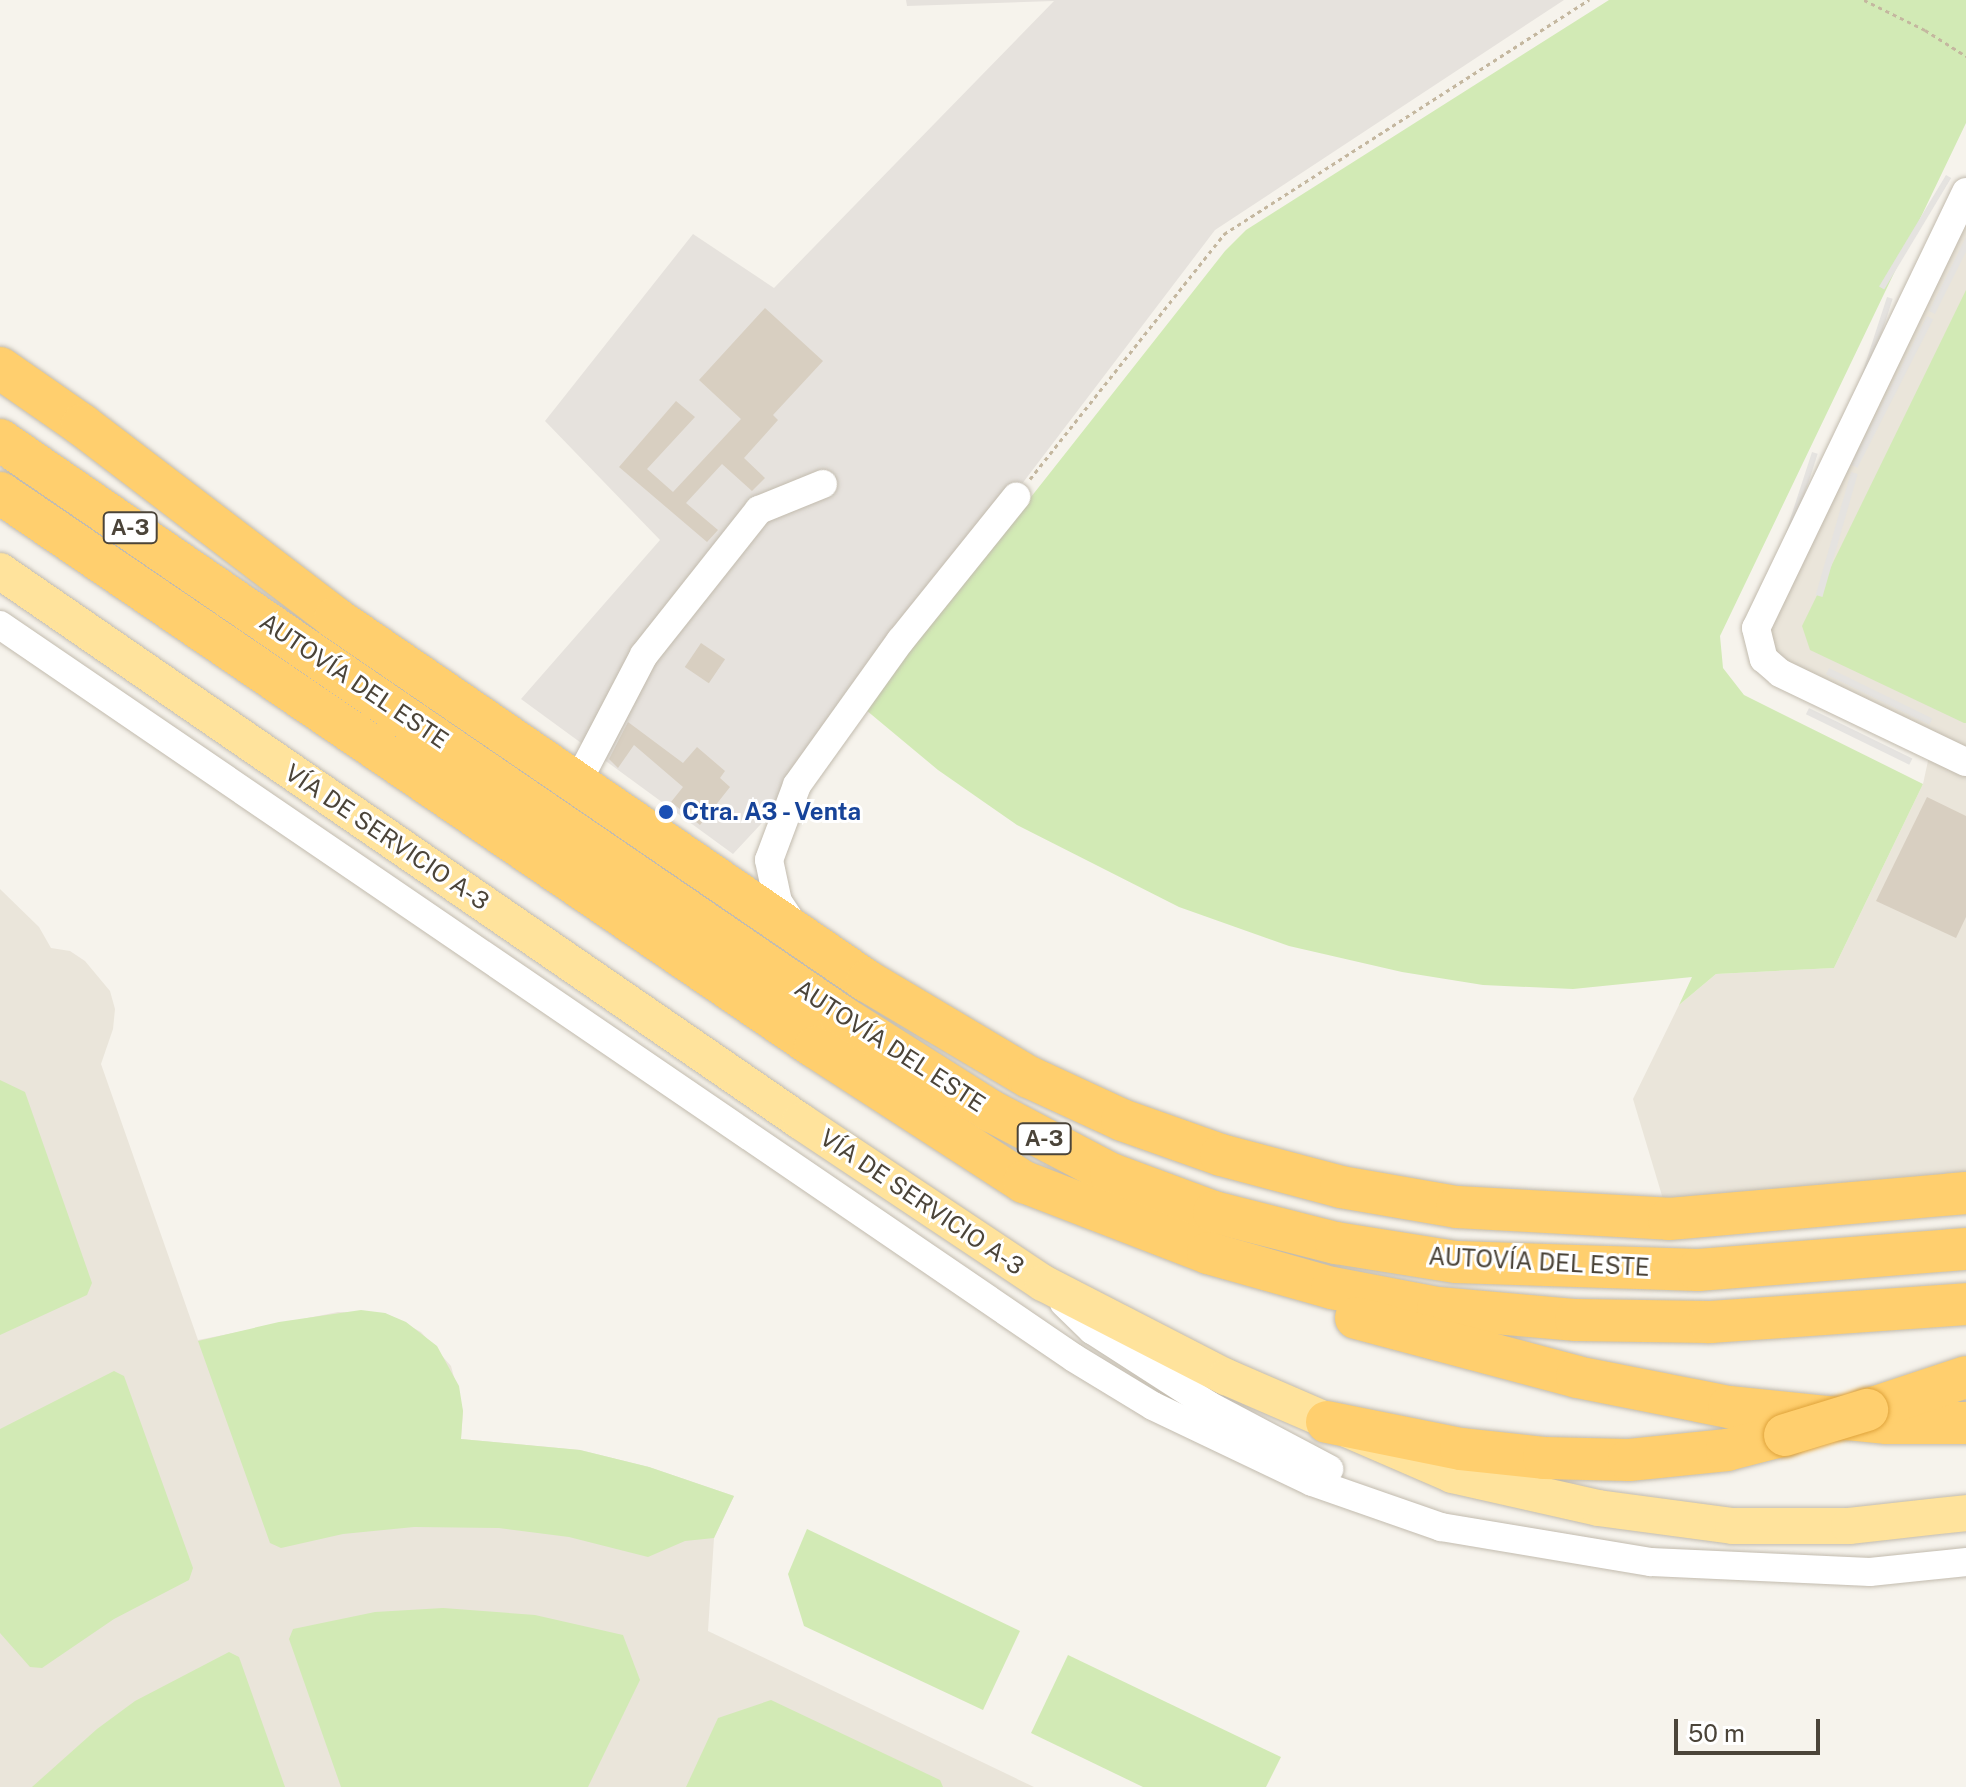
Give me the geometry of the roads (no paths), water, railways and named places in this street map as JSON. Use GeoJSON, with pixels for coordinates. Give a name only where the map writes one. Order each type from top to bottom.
{"type":"FeatureCollection","features":[{"type":"Feature","properties":{"kind":"highway"},"geometry":{"type":"LineString","coordinates":[[0,368],[82,425],[335,618],[867,981],[1029,1077],[1122,1120],[1221,1155],[1341,1187],[1457,1207],[1669,1219],[1966,1193]]}},
{"type":"Feature","properties":{"kind":"highway","name":"AUTOVÍA DEL ESTE"},"geometry":{"type":"LineString","coordinates":[[0,440],[839,1015],[991,1111],[1111,1174],[1214,1212],[1336,1243],[1456,1262],[1698,1270],[1966,1249]]}},
{"type":"Feature","properties":{"kind":"highway","name":"AUTOVÍA DEL ESTE"},"geometry":{"type":"LineString","coordinates":[[0,493],[815,1047],[1024,1182],[1208,1253],[1332,1288],[1438,1308],[1576,1320],[1710,1322],[1966,1304]]}},
{"type":"Feature","properties":{"kind":"highway"},"geometry":{"type":"LineString","coordinates":[[1024,1182],[1141,1251],[1275,1296],[1577,1377],[1729,1407],[1887,1423],[1966,1423]]}},
{"type":"Feature","properties":{"kind":"highway"},"geometry":{"type":"LineString","coordinates":[[1327,1422],[1461,1449],[1544,1458],[1643,1459],[1727,1450],[1867,1410],[1966,1377]]}},
{"type":"Feature","properties":{"kind":"main road","name":"VÍA DE SERVICIO A-3"},"geometry":{"type":"LineString","coordinates":[[0,571],[787,1112],[1043,1283],[1226,1377],[1452,1475],[1598,1508],[1733,1526],[1849,1526],[1966,1513]]}},
{"type":"Feature","properties":{"kind":"street"},"geometry":{"type":"LineString","coordinates":[[1966,192],[1756,628],[1764,659],[1780,673],[1966,762]]}},
{"type":"Feature","properties":{"kind":"street"},"geometry":{"type":"LineString","coordinates":[[759,510],[823,484]]}},
{"type":"Feature","properties":{"kind":"street"},"geometry":{"type":"LineString","coordinates":[[577,783],[644,655],[775,486]]}},
{"type":"Feature","properties":{"kind":"street"},"geometry":{"type":"LineString","coordinates":[[801,935],[778,902],[769,860],[797,785],[901,640],[1016,497]]}},
{"type":"Feature","properties":{"kind":"street"},"geometry":{"type":"LineString","coordinates":[[0,625],[1074,1358],[1153,1406],[1312,1482],[1441,1527],[1651,1562],[1870,1572],[1966,1562]]}},
{"type":"Feature","properties":{"kind":"street"},"geometry":{"type":"LineString","coordinates":[[696,864],[745,871],[769,860]]}},
{"type":"Feature","properties":{"kind":"street"},"geometry":{"type":"LineString","coordinates":[[1043,1283],[1092,1330],[1224,1414],[1319,1465],[1521,1540]]}},
{"type":"Feature","properties":{"kind":"place","name":"Ctra. A3 - Venta"},"geometry":{"type":"Point","coordinates":[666,812]}}]}
